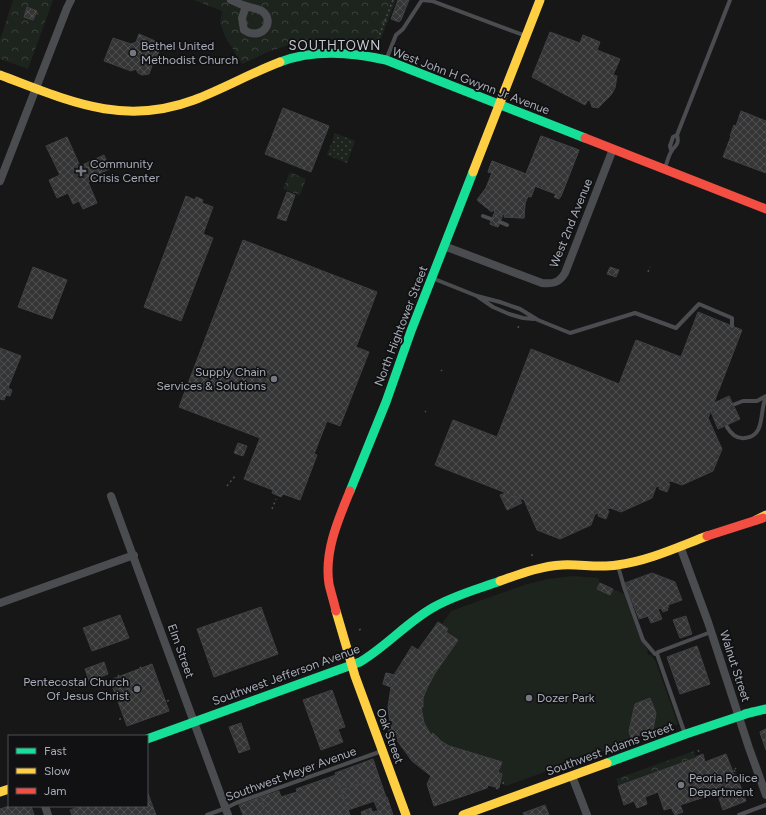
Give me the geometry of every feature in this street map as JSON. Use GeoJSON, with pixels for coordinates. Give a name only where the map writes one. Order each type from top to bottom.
{"type":"FeatureCollection","features":[{"type":"Feature","properties":{"kind":"street"},"geometry":{"type":"LineString","coordinates":[[231,0],[246,6]]}},
{"type":"Feature","properties":{"kind":"street","name":"North Hightower Street"},"geometry":{"type":"LineString","coordinates":[[352,665],[337,617],[330,588],[329,563],[332,538],[386,402],[444,246],[540,0]]}},
{"type":"Feature","properties":{"kind":"street"},"geometry":{"type":"LineString","coordinates":[[0,182],[69,3]]}},
{"type":"Feature","properties":{"kind":"street","name":"West John H Gwynn Jr Avenue"},"geometry":{"type":"LineString","coordinates":[[0,75],[90,107],[111,111],[144,112],[172,108],[190,103],[208,96],[270,66],[308,55],[335,53],[367,55],[386,60],[766,209]]}},
{"type":"Feature","properties":{"kind":"street","name":"West 2nd Avenue"},"geometry":{"type":"LineString","coordinates":[[444,246],[542,283],[551,284],[558,282],[565,273],[613,149]]}},
{"type":"Feature","properties":{"kind":"street","name":"Elm Street"},"geometry":{"type":"LineString","coordinates":[[111,496],[134,555],[227,812]]}},
{"type":"Feature","properties":{"kind":"street","name":"Southwest Jefferson Avenue"},"geometry":{"type":"LineString","coordinates":[[148,739],[360,662],[372,655],[428,610],[445,601],[514,576],[541,568],[565,565],[618,565],[645,559],[766,516]]}},
{"type":"Feature","properties":{"kind":"street","name":"Walnut Street"},"geometry":{"type":"LineString","coordinates":[[680,546],[742,715],[749,748],[766,795]]}},
{"type":"Feature","properties":{"kind":"street"},"geometry":{"type":"LineString","coordinates":[[0,603],[134,555]]}},
{"type":"Feature","properties":{"kind":"street","name":"Oak Street"},"geometry":{"type":"LineString","coordinates":[[352,665],[406,815]]}},
{"type":"Feature","properties":{"kind":"street","name":"Southwest Adams Street"},"geometry":{"type":"LineString","coordinates":[[463,815],[686,734],[766,708]]}},
{"type":"Feature","properties":{"kind":"street"},"geometry":{"type":"LineString","coordinates":[[572,776],[587,815]]}},
{"type":"Feature","properties":{"kind":"lane"},"geometry":{"type":"LineString","coordinates":[[386,60],[396,35],[403,29],[422,0],[432,1],[526,36]]}},
{"type":"Feature","properties":{"kind":"lane"},"geometry":{"type":"LineString","coordinates":[[664,169],[671,150],[670,146],[673,137],[677,135],[730,0]]}},
{"type":"Feature","properties":{"kind":"lane"},"geometry":{"type":"LineString","coordinates":[[483,216],[491,219]]}},
{"type":"Feature","properties":{"kind":"lane"},"geometry":{"type":"LineString","coordinates":[[500,222],[507,225]]}},
{"type":"Feature","properties":{"kind":"lane"},"geometry":{"type":"LineString","coordinates":[[432,278],[477,296],[520,309],[538,320],[570,333],[635,313],[676,328],[699,304],[732,318],[732,326]]}},
{"type":"Feature","properties":{"kind":"lane"},"geometry":{"type":"LineString","coordinates":[[477,296],[493,307],[509,314],[538,320]]}},
{"type":"Feature","properties":{"kind":"lane"},"geometry":{"type":"LineString","coordinates":[[735,404],[743,401],[757,401],[766,396]]}},
{"type":"Feature","properties":{"kind":"lane"},"geometry":{"type":"LineString","coordinates":[[727,427],[731,432],[741,438],[753,436],[761,427],[763,403],[766,396]]}},
{"type":"Feature","properties":{"kind":"lane"},"geometry":{"type":"LineString","coordinates":[[618,565],[624,587],[641,634],[655,654],[657,654],[686,734]]}},
{"type":"Feature","properties":{"kind":"lane"},"geometry":{"type":"LineString","coordinates":[[657,654],[658,652],[711,632]]}},
{"type":"Feature","properties":{"kind":"lane","name":"Southwest Meyer Avenue"},"geometry":{"type":"LineString","coordinates":[[207,815],[227,812],[239,802],[382,751]]}},
{"type":"Feature","properties":{"kind":"lane"},"geometry":{"type":"LineString","coordinates":[[739,815],[766,805]]}},
{"type":"Feature","properties":{"kind":"path"},"geometry":{"type":"LineString","coordinates":[[376,44],[393,0]]}},
{"type":"Feature","properties":{"kind":"path"},"geometry":{"type":"LineString","coordinates":[[648,272],[650,267]]}},
{"type":"Feature","properties":{"kind":"path"},"geometry":{"type":"LineString","coordinates":[[228,486],[235,476]]}},
{"type":"Feature","properties":{"kind":"path"},"geometry":{"type":"LineString","coordinates":[[272,509],[276,499]]}},
{"type":"Feature","properties":{"kind":"path"},"geometry":{"type":"LineString","coordinates":[[166,701],[172,700]]}},
{"type":"Feature","properties":{"kind":"path"},"geometry":{"type":"LineString","coordinates":[[503,784],[504,780]]}},
{"type":"Feature","properties":{"kind":"green space"},"geometry":{"type":"Polygon","coordinates":[[[13,0],[53,0],[28,69],[0,59],[0,40],[13,0]]]}},
{"type":"Feature","properties":{"kind":"green space"},"geometry":{"type":"Polygon","coordinates":[[[194,0],[396,0],[379,43],[337,39],[304,40],[270,51],[242,64],[225,36],[220,23],[222,11],[194,0]]]}},
{"type":"Feature","properties":{"kind":"green space"},"geometry":{"type":"Polygon","coordinates":[[[335,133],[355,141],[347,163],[327,155],[335,133]]]}},
{"type":"Feature","properties":{"kind":"green space"},"geometry":{"type":"Polygon","coordinates":[[[290,172],[306,179],[300,195],[283,189],[290,172]]]}},
{"type":"Feature","properties":{"kind":"green space","name":"Dozer Park"},"geometry":{"type":"Polygon","coordinates":[[[573,576],[598,578],[600,583],[624,594],[637,630],[648,651],[647,653],[651,655],[656,662],[678,724],[506,786],[501,783],[499,788],[488,785],[487,788],[434,806],[427,784],[431,776],[412,759],[396,739],[392,740],[388,728],[390,728],[390,691],[392,682],[400,665],[412,646],[419,650],[438,622],[442,624],[451,611],[527,584],[548,579],[573,576]]]}},
{"type":"Feature","properties":{"kind":"green space"},"geometry":{"type":"Polygon","coordinates":[[[694,751],[696,758],[619,786],[616,779],[694,751]]]}},
{"type":"Feature","properties":{"kind":"building"},"geometry":{"type":"Polygon","coordinates":[[[398,0],[409,0],[399,22],[391,19],[398,0]]]}},
{"type":"Feature","properties":{"kind":"building"},"geometry":{"type":"Polygon","coordinates":[[[27,7],[37,11],[33,20],[24,17],[27,7]]]}},
{"type":"Feature","properties":{"kind":"building"},"geometry":{"type":"Polygon","coordinates":[[[550,32],[580,43],[583,35],[600,42],[597,50],[620,59],[613,75],[617,76],[615,88],[611,95],[598,108],[592,107],[590,101],[588,100],[585,105],[532,77],[550,32]]]}},
{"type":"Feature","properties":{"kind":"building","name":"Bethel United Methodist Church"},"geometry":{"type":"Polygon","coordinates":[[[139,34],[162,44],[155,61],[151,63],[152,66],[149,74],[142,75],[138,73],[136,69],[131,71],[104,61],[113,38],[131,44],[136,42],[139,34]]]}},
{"type":"Feature","properties":{"kind":"building"},"geometry":{"type":"Polygon","coordinates":[[[283,108],[329,126],[311,172],[265,154],[283,108]]]}},
{"type":"Feature","properties":{"kind":"building"},"geometry":{"type":"Polygon","coordinates":[[[741,111],[766,121],[766,173],[723,157],[734,125],[736,126],[741,111]]]}},
{"type":"Feature","properties":{"kind":"building"},"geometry":{"type":"Polygon","coordinates":[[[541,136],[579,150],[561,196],[559,199],[554,197],[556,194],[535,186],[531,197],[528,196],[525,203],[524,218],[504,217],[505,215],[503,214],[498,227],[490,224],[495,211],[493,210],[492,212],[477,200],[486,188],[492,173],[488,172],[492,161],[526,174],[541,136]]]}},
{"type":"Feature","properties":{"kind":"building"},"geometry":{"type":"Polygon","coordinates":[[[541,136],[579,150],[561,196],[535,186],[531,197],[528,196],[525,203],[524,218],[504,217],[505,215],[503,214],[502,216],[495,213],[493,210],[492,212],[477,200],[486,188],[492,173],[488,172],[492,161],[526,174],[541,136]]]}},
{"type":"Feature","properties":{"kind":"building","name":"Community Crisis Center"},"geometry":{"type":"Polygon","coordinates":[[[67,137],[80,166],[104,155],[110,169],[98,174],[100,177],[88,182],[97,203],[83,209],[79,201],[73,204],[68,193],[57,198],[49,180],[60,175],[46,146],[67,137]]]}},
{"type":"Feature","properties":{"kind":"building"},"geometry":{"type":"Polygon","coordinates":[[[287,192],[295,195],[286,221],[277,218],[287,192]]]}},
{"type":"Feature","properties":{"kind":"building"},"geometry":{"type":"Polygon","coordinates":[[[186,196],[195,200],[196,197],[199,198],[203,200],[202,203],[213,207],[203,234],[213,238],[181,321],[144,307],[186,196]]]}},
{"type":"Feature","properties":{"kind":"building"},"geometry":{"type":"Polygon","coordinates":[[[495,213],[502,216],[498,227],[490,224],[495,213]]]}},
{"type":"Feature","properties":{"kind":"building","name":"Supply Chain Services & Solutions"},"geometry":{"type":"Polygon","coordinates":[[[243,240],[377,292],[356,347],[369,352],[340,426],[327,421],[314,454],[317,455],[300,500],[283,494],[281,497],[272,493],[273,490],[244,479],[260,438],[179,407],[243,240]]]}},
{"type":"Feature","properties":{"kind":"building"},"geometry":{"type":"Polygon","coordinates":[[[33,267],[67,280],[52,319],[18,307],[33,267]]]}},
{"type":"Feature","properties":{"kind":"building"},"geometry":{"type":"Polygon","coordinates":[[[610,267],[619,270],[616,277],[607,274],[610,267]]]}},
{"type":"Feature","properties":{"kind":"building"},"geometry":{"type":"Polygon","coordinates":[[[698,312],[742,330],[708,418],[722,449],[713,471],[682,485],[671,481],[667,483],[670,484],[667,492],[659,489],[660,486],[656,487],[652,498],[621,512],[610,508],[606,510],[609,511],[606,519],[598,516],[599,513],[595,514],[591,525],[560,539],[537,530],[524,500],[435,465],[453,420],[497,437],[531,349],[619,384],[636,340],[681,357],[698,312]]]}},
{"type":"Feature","properties":{"kind":"building"},"geometry":{"type":"Polygon","coordinates":[[[0,348],[21,356],[8,388],[12,390],[10,396],[6,395],[4,400],[0,399],[0,348]]]}},
{"type":"Feature","properties":{"kind":"building"},"geometry":{"type":"Polygon","coordinates":[[[729,396],[740,419],[718,429],[711,412],[714,403],[729,396]]]}},
{"type":"Feature","properties":{"kind":"building"},"geometry":{"type":"Polygon","coordinates":[[[238,443],[247,446],[243,456],[234,453],[238,443]]]}},
{"type":"Feature","properties":{"kind":"building"},"geometry":{"type":"Polygon","coordinates":[[[506,493],[519,498],[522,503],[507,510],[500,495],[506,493]]]}},
{"type":"Feature","properties":{"kind":"building"},"geometry":{"type":"Polygon","coordinates":[[[652,573],[675,582],[682,600],[668,605],[668,610],[663,612],[661,608],[658,609],[662,619],[651,623],[648,616],[639,619],[625,583],[652,573]]]}},
{"type":"Feature","properties":{"kind":"building"},"geometry":{"type":"Polygon","coordinates":[[[600,583],[613,589],[610,595],[597,589],[600,583]]]}},
{"type":"Feature","properties":{"kind":"building"},"geometry":{"type":"Polygon","coordinates":[[[261,607],[278,654],[214,677],[197,629],[261,607]]]}},
{"type":"Feature","properties":{"kind":"building"},"geometry":{"type":"Polygon","coordinates":[[[120,615],[129,638],[92,651],[83,628],[120,615]]]}},
{"type":"Feature","properties":{"kind":"building"},"geometry":{"type":"Polygon","coordinates":[[[686,616],[692,634],[680,638],[673,620],[686,616]]]}},
{"type":"Feature","properties":{"kind":"building"},"geometry":{"type":"Polygon","coordinates":[[[438,622],[448,629],[446,632],[458,640],[435,673],[427,688],[423,698],[423,707],[421,707],[424,723],[431,735],[433,733],[449,746],[502,762],[498,772],[502,774],[499,788],[488,785],[487,788],[434,806],[427,784],[431,776],[412,761],[396,739],[392,740],[388,728],[390,728],[388,707],[391,687],[383,684],[386,673],[394,675],[412,646],[418,650],[438,622]]]}},
{"type":"Feature","properties":{"kind":"building"},"geometry":{"type":"Polygon","coordinates":[[[697,646],[710,684],[680,694],[667,657],[697,646]]]}},
{"type":"Feature","properties":{"kind":"building","name":"Pentecostal Church Of Jesus Christ"},"geometry":{"type":"Polygon","coordinates":[[[104,662],[108,674],[89,681],[85,669],[104,662]]]}},
{"type":"Feature","properties":{"kind":"building","name":"Pentecostal Church Of Jesus Christ"},"geometry":{"type":"Polygon","coordinates":[[[152,664],[169,711],[127,726],[110,680],[152,664]]]}},
{"type":"Feature","properties":{"kind":"building"},"geometry":{"type":"Polygon","coordinates":[[[386,673],[394,675],[391,687],[383,684],[386,673]]]}},
{"type":"Feature","properties":{"kind":"building"},"geometry":{"type":"Polygon","coordinates":[[[332,690],[345,727],[338,729],[343,742],[321,750],[303,700],[332,690]]]}},
{"type":"Feature","properties":{"kind":"building"},"geometry":{"type":"Polygon","coordinates":[[[650,698],[656,713],[653,730],[631,738],[629,731],[635,704],[650,698]]]}},
{"type":"Feature","properties":{"kind":"building"},"geometry":{"type":"Polygon","coordinates":[[[241,723],[250,749],[239,753],[229,727],[241,723]]]}},
{"type":"Feature","properties":{"kind":"building"},"geometry":{"type":"Polygon","coordinates":[[[766,729],[766,750],[760,732],[766,729]]]}},
{"type":"Feature","properties":{"kind":"building"},"geometry":{"type":"Polygon","coordinates":[[[766,729],[766,750],[760,732],[766,729]]]}},
{"type":"Feature","properties":{"kind":"building","name":"Peoria Police Department"},"geometry":{"type":"Polygon","coordinates":[[[703,754],[705,762],[726,754],[733,772],[730,773],[731,776],[736,774],[746,801],[723,810],[717,793],[680,805],[683,812],[675,815],[671,808],[664,810],[658,792],[645,797],[647,804],[637,808],[634,801],[624,805],[618,786],[696,758],[703,754]]]}},
{"type":"Feature","properties":{"kind":"building"},"geometry":{"type":"Polygon","coordinates":[[[373,759],[379,777],[341,790],[335,773],[373,759]]]}},
{"type":"Feature","properties":{"kind":"building"},"geometry":{"type":"Polygon","coordinates":[[[336,775],[350,815],[267,815],[261,797],[279,791],[281,797],[297,792],[296,789],[336,775]]]}},
{"type":"Feature","properties":{"kind":"building"},"geometry":{"type":"Polygon","coordinates":[[[379,777],[386,797],[348,810],[341,790],[379,777]]]}},
{"type":"Feature","properties":{"kind":"building"},"geometry":{"type":"Polygon","coordinates":[[[148,794],[156,815],[72,815],[70,810],[78,807],[148,807],[148,794]]]}},
{"type":"Feature","properties":{"kind":"building"},"geometry":{"type":"Polygon","coordinates":[[[261,797],[267,815],[243,815],[239,805],[261,797]]]}},
{"type":"Feature","properties":{"kind":"building"},"geometry":{"type":"Polygon","coordinates":[[[387,797],[393,815],[373,815],[372,812],[378,811],[374,801],[387,797]]]}},
{"type":"Feature","properties":{"kind":"building"},"geometry":{"type":"Polygon","coordinates":[[[545,805],[549,815],[524,815],[523,813],[545,805]]]}},
{"type":"Feature","properties":{"kind":"building"},"geometry":{"type":"Polygon","coordinates":[[[6,807],[31,807],[34,815],[9,815],[6,807]]]}},
{"type":"Feature","properties":{"kind":"building"},"geometry":{"type":"Polygon","coordinates":[[[6,807],[9,815],[0,815],[0,809],[6,807]]]}},
{"type":"Feature","properties":{"kind":"building"},"geometry":{"type":"Polygon","coordinates":[[[371,808],[373,815],[362,815],[361,812],[371,808]]]}},
{"type":"Feature","properties":{"kind":"traffic: fast"},"geometry":{"type":"LineString","coordinates":[[280,62],[306,55],[333,53],[359,55],[386,60],[585,138]]}},
{"type":"Feature","properties":{"kind":"traffic: fast"},"geometry":{"type":"LineString","coordinates":[[350,491],[386,402],[411,331],[473,172]]}},
{"type":"Feature","properties":{"kind":"traffic: fast"},"geometry":{"type":"LineString","coordinates":[[148,739],[360,662],[434,607],[458,596],[500,581]]}},
{"type":"Feature","properties":{"kind":"traffic: fast"},"geometry":{"type":"LineString","coordinates":[[745,714],[766,709]]}},
{"type":"Feature","properties":{"kind":"traffic: fast"},"geometry":{"type":"LineString","coordinates":[[607,763],[752,712]]}},
{"type":"Feature","properties":{"kind":"traffic: slow"},"geometry":{"type":"LineString","coordinates":[[473,172],[540,0]]}},
{"type":"Feature","properties":{"kind":"traffic: slow"},"geometry":{"type":"LineString","coordinates":[[0,75],[48,93],[95,107],[119,111],[143,111],[168,108],[194,100],[280,62]]}},
{"type":"Feature","properties":{"kind":"traffic: slow"},"geometry":{"type":"LineString","coordinates":[[756,520],[766,515]]}},
{"type":"Feature","properties":{"kind":"traffic: slow"},"geometry":{"type":"LineString","coordinates":[[500,581],[546,567],[569,565],[603,566],[629,563],[663,553],[707,536]]}},
{"type":"Feature","properties":{"kind":"traffic: slow"},"geometry":{"type":"LineString","coordinates":[[336,611],[355,676],[406,815]]}},
{"type":"Feature","properties":{"kind":"traffic: slow"},"geometry":{"type":"LineString","coordinates":[[463,815],[607,763]]}},
{"type":"Feature","properties":{"kind":"traffic: slow"},"geometry":{"type":"LineString","coordinates":[[0,792],[8,789]]}},
{"type":"Feature","properties":{"kind":"traffic: jam"},"geometry":{"type":"LineString","coordinates":[[585,138],[766,209]]}},
{"type":"Feature","properties":{"kind":"traffic: jam"},"geometry":{"type":"LineString","coordinates":[[336,611],[329,584],[328,560],[333,536],[350,491]]}},
{"type":"Feature","properties":{"kind":"traffic: jam"},"geometry":{"type":"LineString","coordinates":[[707,536],[763,518]]}},
{"type":"Feature","properties":{"kind":"place","name":"Bethel United Methodist Church"},"geometry":{"type":"Point","coordinates":[133,53]}},
{"type":"Feature","properties":{"kind":"place","name":"Community Crisis Center"},"geometry":{"type":"Point","coordinates":[81,171]}},
{"type":"Feature","properties":{"kind":"place","name":"Supply Chain Services & Solutions"},"geometry":{"type":"Point","coordinates":[274,379]}},
{"type":"Feature","properties":{"kind":"place","name":"Pentecostal Church Of Jesus Christ"},"geometry":{"type":"Point","coordinates":[137,689]}},
{"type":"Feature","properties":{"kind":"place","name":"Dozer Park"},"geometry":{"type":"Point","coordinates":[529,698]}},
{"type":"Feature","properties":{"kind":"place","name":"Peoria Police Department"},"geometry":{"type":"Point","coordinates":[681,785]}},
{"type":"Feature","properties":{"kind":"district","name":"SOUTHTOWN"},"geometry":{"type":"Point","coordinates":[335,45]}}]}
